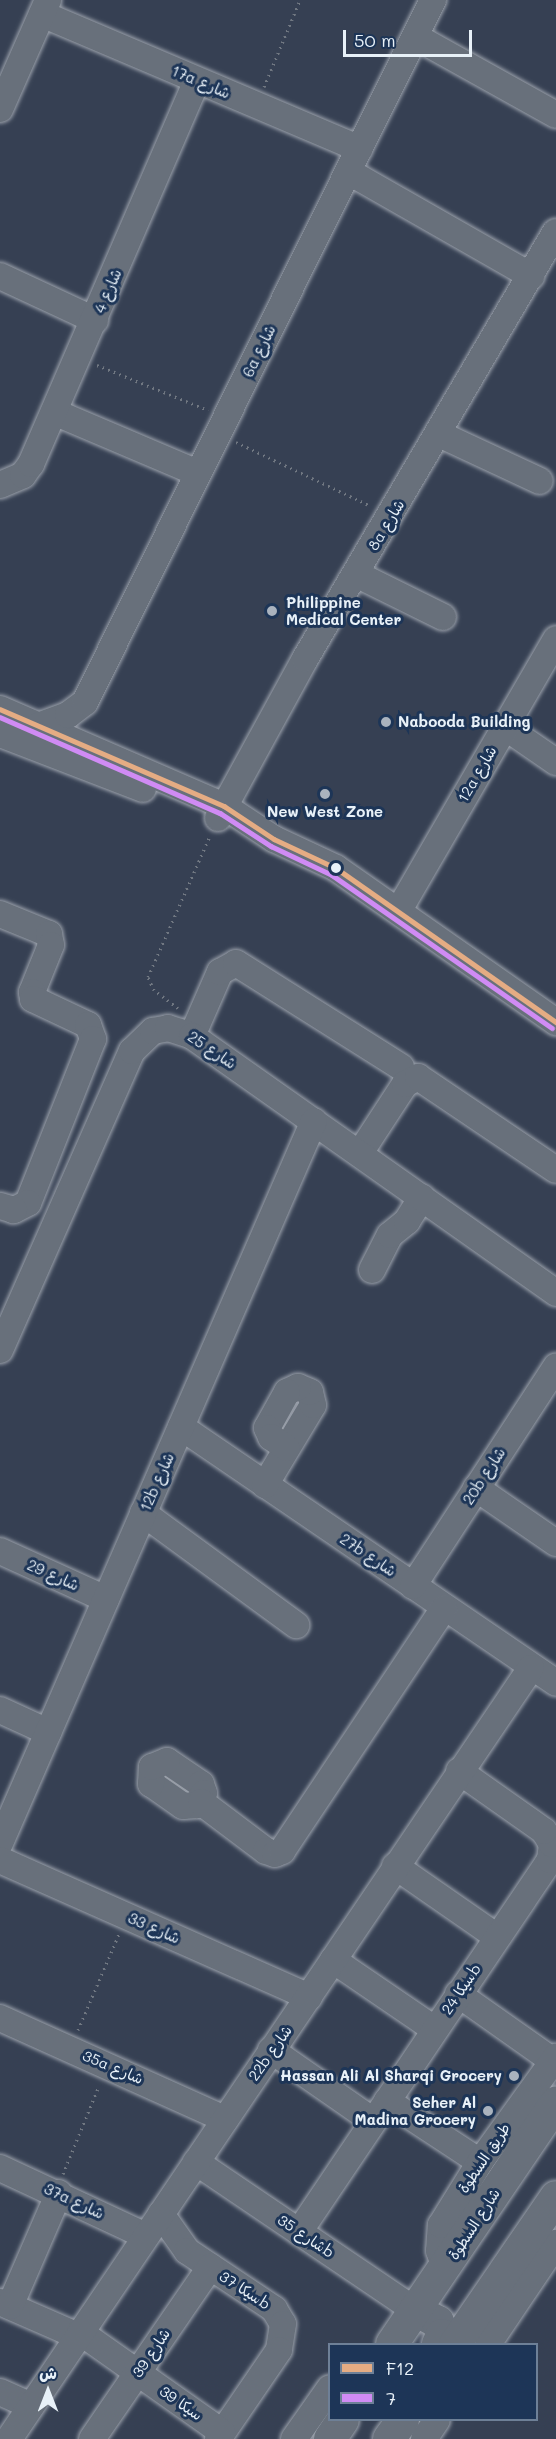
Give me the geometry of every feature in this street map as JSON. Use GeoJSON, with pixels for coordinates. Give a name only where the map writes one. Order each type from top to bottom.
{"type":"FeatureCollection","features":[{"type":"Feature","properties":{"kind":"main road","name":"شارع السطوة"},"geometry":{"type":"LineString","coordinates":[[393,2343],[556,2103]]}},
{"type":"Feature","properties":{"kind":"main road"},"geometry":{"type":"LineString","coordinates":[[456,2343],[556,2198]]}},
{"type":"Feature","properties":{"kind":"main road"},"geometry":{"type":"LineString","coordinates":[[415,2310],[438,2322],[442,2335],[438,2343]]}},
{"type":"Feature","properties":{"kind":"main road"},"geometry":{"type":"LineString","coordinates":[[330,2439],[342,2421]]}},
{"type":"Feature","properties":{"kind":"main road"},"geometry":{"type":"LineString","coordinates":[[383,2439],[390,2421]]}},
{"type":"Feature","properties":{"kind":"main road"},"geometry":{"type":"LineString","coordinates":[[389,2439],[402,2421]]}},
{"type":"Feature","properties":{"kind":"street","name":"6a شارع"},"geometry":{"type":"LineString","coordinates":[[90,749],[84,726],[85,702],[416,37],[432,0]]}},
{"type":"Feature","properties":{"kind":"street","name":"17a شارع"},"geometry":{"type":"LineString","coordinates":[[45,7],[197,80],[256,105],[354,160],[531,276]]}},
{"type":"Feature","properties":{"kind":"street"},"geometry":{"type":"LineString","coordinates":[[2,98],[45,7]]}},
{"type":"Feature","properties":{"kind":"street"},"geometry":{"type":"LineString","coordinates":[[416,37],[556,115]]}},
{"type":"Feature","properties":{"kind":"street","name":"شارع 4"},"geometry":{"type":"LineString","coordinates":[[0,485],[23,475],[54,412],[197,80]]}},
{"type":"Feature","properties":{"kind":"street","name":"8a شارع"},"geometry":{"type":"LineString","coordinates":[[221,812],[356,574],[556,232]]}},
{"type":"Feature","properties":{"kind":"street"},"geometry":{"type":"LineString","coordinates":[[0,276],[95,320]]}},
{"type":"Feature","properties":{"kind":"street"},"geometry":{"type":"LineString","coordinates":[[54,412],[198,473]]}},
{"type":"Feature","properties":{"kind":"street"},"geometry":{"type":"LineString","coordinates":[[439,434],[540,481]]}},
{"type":"Feature","properties":{"kind":"street"},"geometry":{"type":"LineString","coordinates":[[356,574],[443,617]]}},
{"type":"Feature","properties":{"kind":"street","name":"12a شارع"},"geometry":{"type":"LineString","coordinates":[[399,910],[556,639]]}},
{"type":"Feature","properties":{"kind":"street"},"geometry":{"type":"LineString","coordinates":[[38,726],[68,715],[85,702]]}},
{"type":"Feature","properties":{"kind":"street"},"geometry":{"type":"LineString","coordinates":[[0,709],[90,749],[336,868],[556,1022]]}},
{"type":"Feature","properties":{"kind":"street"},"geometry":{"type":"LineString","coordinates":[[505,727],[556,762]]}},
{"type":"Feature","properties":{"kind":"street"},"geometry":{"type":"LineString","coordinates":[[0,734],[221,812]]}},
{"type":"Feature","properties":{"kind":"street"},"geometry":{"type":"LineString","coordinates":[[0,914],[49,934],[51,945],[32,992],[33,999],[88,1025],[93,1039],[28,1203],[14,1210],[0,1206]]}},
{"type":"Feature","properties":{"kind":"street"},"geometry":{"type":"LineString","coordinates":[[192,1036],[220,972],[236,963],[401,1068]]}},
{"type":"Feature","properties":{"kind":"street","name":"شارع 25"},"geometry":{"type":"LineString","coordinates":[[0,1350],[132,1051],[153,1032],[168,1028],[192,1036],[556,1293]]}},
{"type":"Feature","properties":{"kind":"street"},"geometry":{"type":"LineString","coordinates":[[360,1153],[405,1083],[418,1077],[556,1170]]}},
{"type":"Feature","properties":{"kind":"street","name":"12b شارع"},"geometry":{"type":"LineString","coordinates":[[0,1843],[314,1121]]}},
{"type":"Feature","properties":{"kind":"street"},"geometry":{"type":"LineString","coordinates":[[372,1270],[390,1235],[407,1221],[422,1197]]}},
{"type":"Feature","properties":{"kind":"street","name":"20b شارع"},"geometry":{"type":"LineString","coordinates":[[413,1586],[476,1488],[552,1383]]}},
{"type":"Feature","properties":{"kind":"street","name":"27b شارع"},"geometry":{"type":"LineString","coordinates":[[181,1427],[556,1683]]}},
{"type":"Feature","properties":{"kind":"street"},"geometry":{"type":"LineString","coordinates":[[265,1485],[287,1448]]}},
{"type":"Feature","properties":{"kind":"street"},"geometry":{"type":"LineString","coordinates":[[476,1488],[556,1543]]}},
{"type":"Feature","properties":{"kind":"street"},"geometry":{"type":"LineString","coordinates":[[143,1513],[296,1625]]}},
{"type":"Feature","properties":{"kind":"street","name":"شارع 29"},"geometry":{"type":"LineString","coordinates":[[0,1551],[106,1599]]}},
{"type":"Feature","properties":{"kind":"street"},"geometry":{"type":"LineString","coordinates":[[201,1802],[266,1851],[275,1854],[282,1851],[444,1608]]}},
{"type":"Feature","properties":{"kind":"street","name":"22b شارع"},"geometry":{"type":"LineString","coordinates":[[9,2439],[309,1997],[459,1771],[531,1668]]}},
{"type":"Feature","properties":{"kind":"street"},"geometry":{"type":"LineString","coordinates":[[0,1710],[48,1732]]}},
{"type":"Feature","properties":{"kind":"street","name":"سيكا 24b"},"geometry":{"type":"LineString","coordinates":[[299,2232],[550,1860],[552,1844],[544,1831],[459,1771]]}},
{"type":"Feature","properties":{"kind":"street","name":"شارع 33"},"geometry":{"type":"LineString","coordinates":[[0,1860],[309,1997]]}},
{"type":"Feature","properties":{"kind":"street"},"geometry":{"type":"LineString","coordinates":[[395,1866],[497,1936]]}},
{"type":"Feature","properties":{"kind":"street"},"geometry":{"type":"LineString","coordinates":[[333,1960],[434,2029]]}},
{"type":"Feature","properties":{"kind":"street"},"geometry":{"type":"LineString","coordinates":[[458,1994],[555,2059]]}},
{"type":"Feature","properties":{"kind":"street","name":"35a شارع"},"geometry":{"type":"LineString","coordinates":[[0,2018],[225,2119]]}},
{"type":"Feature","properties":{"kind":"street"},"geometry":{"type":"LineString","coordinates":[[271,2050],[380,2111],[480,2162]]}},
{"type":"Feature","properties":{"kind":"street","name":"طريق السطوة"},"geometry":{"type":"LineString","coordinates":[[445,2268],[439,2251],[441,2225],[480,2162],[555,2059]]}},
{"type":"Feature","properties":{"kind":"street","name":"شارع 35b"},"geometry":{"type":"LineString","coordinates":[[196,2162],[415,2310]]}},
{"type":"Feature","properties":{"kind":"street","name":"37a شارع"},"geometry":{"type":"LineString","coordinates":[[0,2168],[57,2192],[146,2236]]}},
{"type":"Feature","properties":{"kind":"street"},"geometry":{"type":"LineString","coordinates":[[5,2304],[57,2192]]}},
{"type":"Feature","properties":{"kind":"street","name":"سيكا 37b"},"geometry":{"type":"LineString","coordinates":[[161,2214],[182,2246],[274,2309],[284,2333],[279,2350],[220,2435]]}},
{"type":"Feature","properties":{"kind":"street"},"geometry":{"type":"LineString","coordinates":[[489,2343],[556,2243]]}},
{"type":"Feature","properties":{"kind":"street","name":"شارع 39"},"geometry":{"type":"LineString","coordinates":[[92,2439],[210,2267]]}},
{"type":"Feature","properties":{"kind":"street","name":"سيكا 39"},"geometry":{"type":"LineString","coordinates":[[5,2304],[79,2334],[138,2373],[220,2435]]}},
{"type":"Feature","properties":{"kind":"street"},"geometry":{"type":"LineString","coordinates":[[294,2439],[328,2391]]}},
{"type":"Feature","properties":{"kind":"street"},"geometry":{"type":"LineString","coordinates":[[0,2392],[31,2406]]}},
{"type":"Feature","properties":{"kind":"street"},"geometry":{"type":"LineString","coordinates":[[424,2439],[436,2421]]}},
{"type":"Feature","properties":{"kind":"path"},"geometry":{"type":"LineString","coordinates":[[256,105],[300,0]]}},
{"type":"Feature","properties":{"kind":"path"},"geometry":{"type":"LineString","coordinates":[[79,357],[222,426],[392,516]]}},
{"type":"Feature","properties":{"kind":"path"},"geometry":{"type":"LineString","coordinates":[[192,1036],[186,1015],[154,990],[148,977],[221,812]]}},
{"type":"Feature","properties":{"kind":"path"},"geometry":{"type":"LineString","coordinates":[[70,2048],[126,1916]]}},
{"type":"Feature","properties":{"kind":"path"},"geometry":{"type":"LineString","coordinates":[[57,2192],[107,2065]]}},
{"type":"Feature","properties":{"kind":"transit line","name":"F12"},"geometry":{"type":"LineString","coordinates":[[0,709],[224,806],[274,839],[336,868],[556,1022]]}},
{"type":"Feature","properties":{"kind":"transit line","name":"7"},"geometry":{"type":"LineString","coordinates":[[0,717],[220,813],[271,846],[332,875],[552,1028]]}},
{"type":"Feature","properties":{"kind":"place","name":"Philippine Medical Center"},"geometry":{"type":"Point","coordinates":[272,611]}},
{"type":"Feature","properties":{"kind":"place","name":"Nabooda Building"},"geometry":{"type":"Point","coordinates":[386,722]}},
{"type":"Feature","properties":{"kind":"place","name":"New West Zone"},"geometry":{"type":"Point","coordinates":[325,794]}},
{"type":"Feature","properties":{"kind":"place","name":"Hassan Ali Al Sharqi Grocery"},"geometry":{"type":"Point","coordinates":[514,2076]}},
{"type":"Feature","properties":{"kind":"place","name":"Seher Al Madina Grocery"},"geometry":{"type":"Point","coordinates":[488,2111]}}]}
